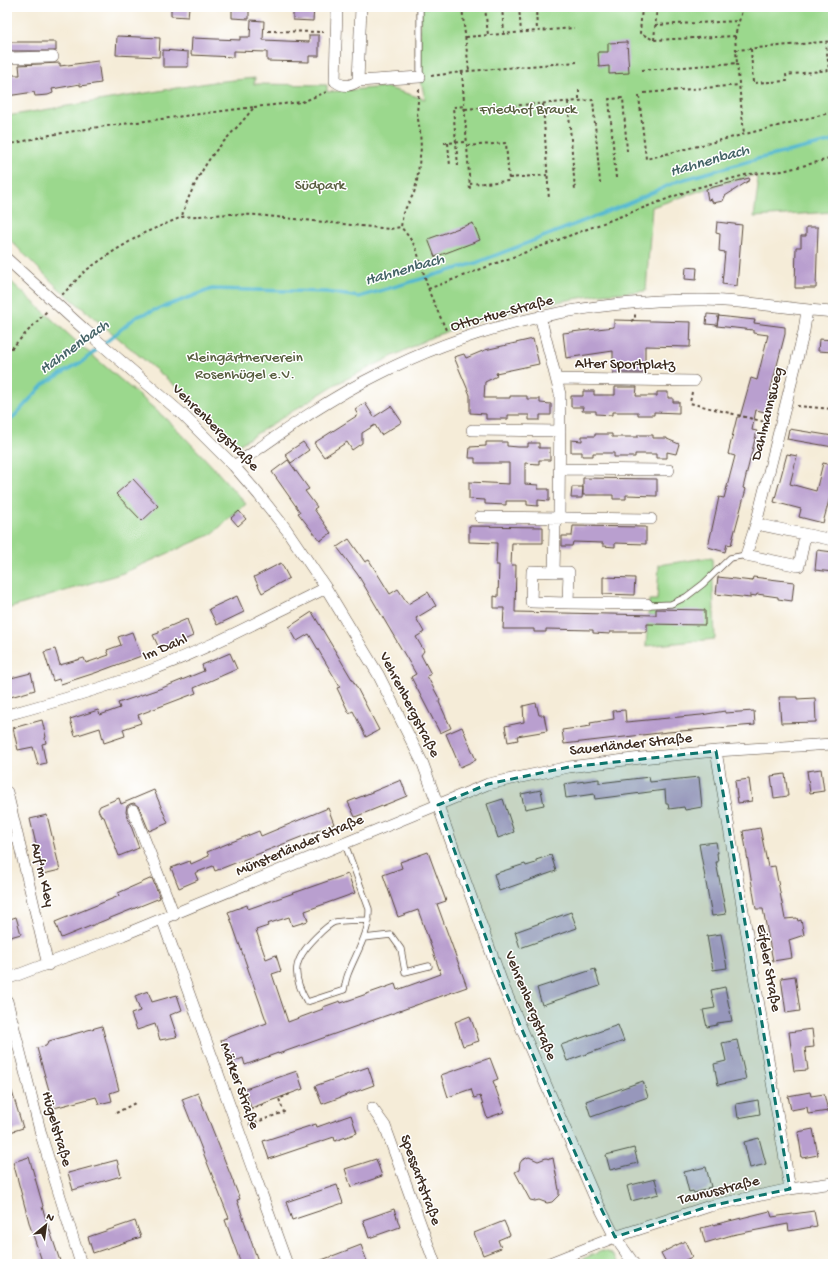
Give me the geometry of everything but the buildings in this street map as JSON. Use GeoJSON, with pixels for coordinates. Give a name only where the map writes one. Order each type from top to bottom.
{"type":"FeatureCollection","features":[{"type":"Feature","properties":{"kind":"street"},"geometry":{"type":"LineString","coordinates":[[337,7],[335,81],[342,86],[351,86],[358,81],[420,77]]}},
{"type":"Feature","properties":{"kind":"street"},"geometry":{"type":"LineString","coordinates":[[358,81],[361,7]]}},
{"type":"Feature","properties":{"kind":"street"},"geometry":{"type":"LineString","coordinates":[[7,58],[53,56]]}},
{"type":"Feature","properties":{"kind":"street","name":"Vehrenbergstraße"},"geometry":{"type":"LineString","coordinates":[[7,259],[54,303],[181,413],[234,466],[286,529],[326,588],[378,674],[423,764],[504,988],[586,1178],[616,1237],[634,1264]]}},
{"type":"Feature","properties":{"kind":"street","name":"Otto-Hue-Straße"},"geometry":{"type":"LineString","coordinates":[[234,466],[323,405],[375,375],[451,342],[514,322],[540,316],[606,306],[675,301],[707,300],[833,312]]}},
{"type":"Feature","properties":{"kind":"street","name":"Dahlmannsweg"},"geometry":{"type":"LineString","coordinates":[[746,555],[756,524],[804,332],[807,310]]}},
{"type":"Feature","properties":{"kind":"street","name":"Alter Sportplatz"},"geometry":{"type":"LineString","coordinates":[[540,316],[560,394],[559,517],[555,526],[554,572]]}},
{"type":"Feature","properties":{"kind":"street","name":"Alter Sportplatz"},"geometry":{"type":"LineString","coordinates":[[556,379],[694,381]]}},
{"type":"Feature","properties":{"kind":"street"},"geometry":{"type":"LineString","coordinates":[[472,430],[560,431]]}},
{"type":"Feature","properties":{"kind":"street"},"geometry":{"type":"LineString","coordinates":[[560,469],[669,470]]}},
{"type":"Feature","properties":{"kind":"street"},"geometry":{"type":"LineString","coordinates":[[480,517],[651,519]]}},
{"type":"Feature","properties":{"kind":"street"},"geometry":{"type":"LineString","coordinates":[[756,524],[830,540]]}},
{"type":"Feature","properties":{"kind":"street"},"geometry":{"type":"LineString","coordinates":[[746,555],[799,566],[805,535]]}},
{"type":"Feature","properties":{"kind":"street"},"geometry":{"type":"LineString","coordinates":[[568,603],[569,572],[532,571],[531,602],[568,603],[649,604]]}},
{"type":"Feature","properties":{"kind":"street","name":"Im Dahl"},"geometry":{"type":"LineString","coordinates":[[7,715],[69,698],[139,675],[200,649],[326,588]]}},
{"type":"Feature","properties":{"kind":"street","name":"Sauerländer Straße"},"geometry":{"type":"LineString","coordinates":[[438,805],[488,784],[569,766],[716,751],[833,744]]}},
{"type":"Feature","properties":{"kind":"street","name":"Eifeler Straße"},"geometry":{"type":"LineString","coordinates":[[716,751],[790,1189]]}},
{"type":"Feature","properties":{"kind":"street","name":"Auf'm Kley"},"geometry":{"type":"LineString","coordinates":[[7,792],[13,839],[48,964]]}},
{"type":"Feature","properties":{"kind":"street","name":"Münsterländer Straße"},"geometry":{"type":"LineString","coordinates":[[7,979],[174,915],[438,805]]}},
{"type":"Feature","properties":{"kind":"street"},"geometry":{"type":"LineString","coordinates":[[133,810],[174,915]]}},
{"type":"Feature","properties":{"kind":"street","name":"Märker Straße"},"geometry":{"type":"LineString","coordinates":[[162,919],[287,1264]]}},
{"type":"Feature","properties":{"kind":"street","name":"Hügelstraße"},"geometry":{"type":"LineString","coordinates":[[7,1002],[9,1016],[42,1138],[81,1264]]}},
{"type":"Feature","properties":{"kind":"street","name":"Spessartstraße"},"geometry":{"type":"LineString","coordinates":[[372,1108],[385,1126],[435,1264]]}},
{"type":"Feature","properties":{"kind":"street","name":"Taunusstraße"},"geometry":{"type":"LineString","coordinates":[[547,1264],[616,1237],[710,1206],[790,1189],[833,1183]]}},
{"type":"Feature","properties":{"kind":"lane"},"geometry":{"type":"LineString","coordinates":[[420,7],[420,77]]}},
{"type":"Feature","properties":{"kind":"lane"},"geometry":{"type":"LineString","coordinates":[[649,604],[671,604],[686,597],[704,584],[730,558],[746,555]]}},
{"type":"Feature","properties":{"kind":"lane"},"geometry":{"type":"LineString","coordinates":[[345,844],[368,909],[369,920],[364,938],[347,975],[344,990],[307,1002],[298,987],[297,964],[304,949],[319,934],[334,923],[369,920]]}},
{"type":"Feature","properties":{"kind":"lane"},"geometry":{"type":"LineString","coordinates":[[364,938],[391,935],[401,949],[405,972],[429,966]]}},
{"type":"Feature","properties":{"kind":"path"},"geometry":{"type":"LineString","coordinates":[[462,7],[469,71]]}},
{"type":"Feature","properties":{"kind":"path"},"geometry":{"type":"LineString","coordinates":[[486,7],[488,35]]}},
{"type":"Feature","properties":{"kind":"path"},"geometry":{"type":"LineString","coordinates":[[502,7],[504,34]]}},
{"type":"Feature","properties":{"kind":"path"},"geometry":{"type":"LineString","coordinates":[[519,7],[521,32]]}},
{"type":"Feature","properties":{"kind":"path"},"geometry":{"type":"LineString","coordinates":[[536,7],[537,31]]}},
{"type":"Feature","properties":{"kind":"path"},"geometry":{"type":"LineString","coordinates":[[642,7],[640,33],[654,40],[735,36]]}},
{"type":"Feature","properties":{"kind":"path"},"geometry":{"type":"LineString","coordinates":[[654,40],[657,8],[687,7]]}},
{"type":"Feature","properties":{"kind":"path"},"geometry":{"type":"LineString","coordinates":[[743,7],[735,36],[744,134]]}},
{"type":"Feature","properties":{"kind":"path"},"geometry":{"type":"LineString","coordinates":[[655,25],[739,21]]}},
{"type":"Feature","properties":{"kind":"path"},"geometry":{"type":"LineString","coordinates":[[466,37],[574,28]]}},
{"type":"Feature","properties":{"kind":"path"},"geometry":{"type":"LineString","coordinates":[[268,30],[336,32]]}},
{"type":"Feature","properties":{"kind":"path"},"geometry":{"type":"LineString","coordinates":[[736,50],[826,43],[833,41]]}},
{"type":"Feature","properties":{"kind":"path"},"geometry":{"type":"LineString","coordinates":[[751,49],[753,83],[787,81],[786,75],[829,70],[826,43]]}},
{"type":"Feature","properties":{"kind":"path"},"geometry":{"type":"LineString","coordinates":[[451,342],[428,287],[416,248],[401,227],[403,214],[414,193],[417,181],[421,148],[417,113],[420,77],[469,71],[577,62]]}},
{"type":"Feature","properties":{"kind":"path"},"geometry":{"type":"LineString","coordinates":[[642,70],[737,63]]}},
{"type":"Feature","properties":{"kind":"path"},"geometry":{"type":"LineString","coordinates":[[462,72],[470,190]]}},
{"type":"Feature","properties":{"kind":"path"},"geometry":{"type":"LineString","coordinates":[[644,93],[739,85]]}},
{"type":"Feature","properties":{"kind":"path"},"geometry":{"type":"LineString","coordinates":[[7,145],[50,135],[124,123],[254,106],[302,102],[342,86]]}},
{"type":"Feature","properties":{"kind":"path"},"geometry":{"type":"LineString","coordinates":[[579,90],[579,102]]}},
{"type":"Feature","properties":{"kind":"path"},"geometry":{"type":"LineString","coordinates":[[639,96],[646,158],[833,112]]}},
{"type":"Feature","properties":{"kind":"path"},"geometry":{"type":"LineString","coordinates":[[616,178],[609,99],[623,98],[627,151]]}},
{"type":"Feature","properties":{"kind":"path"},"geometry":{"type":"LineString","coordinates":[[458,166],[453,107],[465,108],[594,100],[600,183]]}},
{"type":"Feature","properties":{"kind":"path"},"geometry":{"type":"LineString","coordinates":[[568,102],[575,190]]}},
{"type":"Feature","properties":{"kind":"path"},"geometry":{"type":"LineString","coordinates":[[543,104],[549,200]]}},
{"type":"Feature","properties":{"kind":"path"},"geometry":{"type":"LineString","coordinates":[[182,216],[206,165],[213,154],[254,106]]}},
{"type":"Feature","properties":{"kind":"path"},"geometry":{"type":"LineString","coordinates":[[444,143],[467,142]]}},
{"type":"Feature","properties":{"kind":"path"},"geometry":{"type":"LineString","coordinates":[[448,143],[450,166]]}},
{"type":"Feature","properties":{"kind":"path"},"geometry":{"type":"LineString","coordinates":[[468,146],[506,143],[509,178]]}},
{"type":"Feature","properties":{"kind":"path"},"geometry":{"type":"LineString","coordinates":[[428,287],[696,188],[749,174],[783,171],[833,158]]}},
{"type":"Feature","properties":{"kind":"path"},"geometry":{"type":"LineString","coordinates":[[470,184],[509,181],[509,178],[547,175]]}},
{"type":"Feature","properties":{"kind":"path"},"geometry":{"type":"LineString","coordinates":[[7,353],[85,271],[144,233],[182,216],[242,214],[304,219],[390,229],[401,227]]}},
{"type":"Feature","properties":{"kind":"path"},"geometry":{"type":"LineString","coordinates":[[694,381],[690,403],[780,425]]}},
{"type":"Feature","properties":{"kind":"path"},"geometry":{"type":"LineString","coordinates":[[786,404],[833,409]]}},
{"type":"Feature","properties":{"kind":"path"},"geometry":{"type":"LineString","coordinates":[[238,1130],[284,1112],[280,1100],[290,1094]]}},
{"type":"Feature","properties":{"kind":"path"},"geometry":{"type":"LineString","coordinates":[[116,1113],[137,1102]]}},
{"type":"Feature","properties":{"kind":"path"},"geometry":{"type":"LineString","coordinates":[[233,1115],[264,1103]]}},
{"type":"Feature","properties":{"kind":"highlighted area"},"geometry":{"type":"Polygon","coordinates":[[[716,751],[790,1189],[710,1206],[615,1237],[586,1178],[504,988],[438,805],[488,784],[569,767],[716,751]]]}},
{"type":"Feature","properties":{"kind":"green space"},"geometry":{"type":"Polygon","coordinates":[[[420,7],[833,7],[833,212],[754,217],[758,186],[756,175],[711,187],[652,207],[646,291],[602,294],[535,306],[488,318],[434,336],[336,384],[237,446],[218,430],[173,384],[56,286],[7,237],[7,116],[213,82],[255,78],[254,84],[327,85],[327,92],[385,87],[425,99],[420,77],[420,7]]]}},
{"type":"Feature","properties":{"kind":"green space","name":"Kleingärtnerverein Rosenhügel e.V."},"geometry":{"type":"Polygon","coordinates":[[[7,278],[79,344],[174,426],[246,504],[212,534],[123,573],[7,609],[7,278]]]}},
{"type":"Feature","properties":{"kind":"green space"},"geometry":{"type":"Polygon","coordinates":[[[712,557],[715,639],[646,646],[649,600],[657,600],[659,565],[712,557]]]}},
{"type":"Feature","properties":{"kind":"green space"},"geometry":{"type":"Polygon","coordinates":[[[602,1251],[614,1257],[619,1264],[570,1264],[602,1251]]]}},
{"type":"Feature","properties":{"kind":"waterway","name":"Hahnenbach"},"geometry":{"type":"LineString","coordinates":[[7,424],[44,384],[83,361],[136,317],[212,289],[326,292],[359,297],[476,263],[627,204],[678,181],[757,159],[833,141]]}},
{"type":"Feature","properties":{"kind":"park label","name":"Friedhof Brauck"},"geometry":{"type":"Point","coordinates":[528,110]}},
{"type":"Feature","properties":{"kind":"park label","name":"Südpark"},"geometry":{"type":"Point","coordinates":[320,186]}}]}
